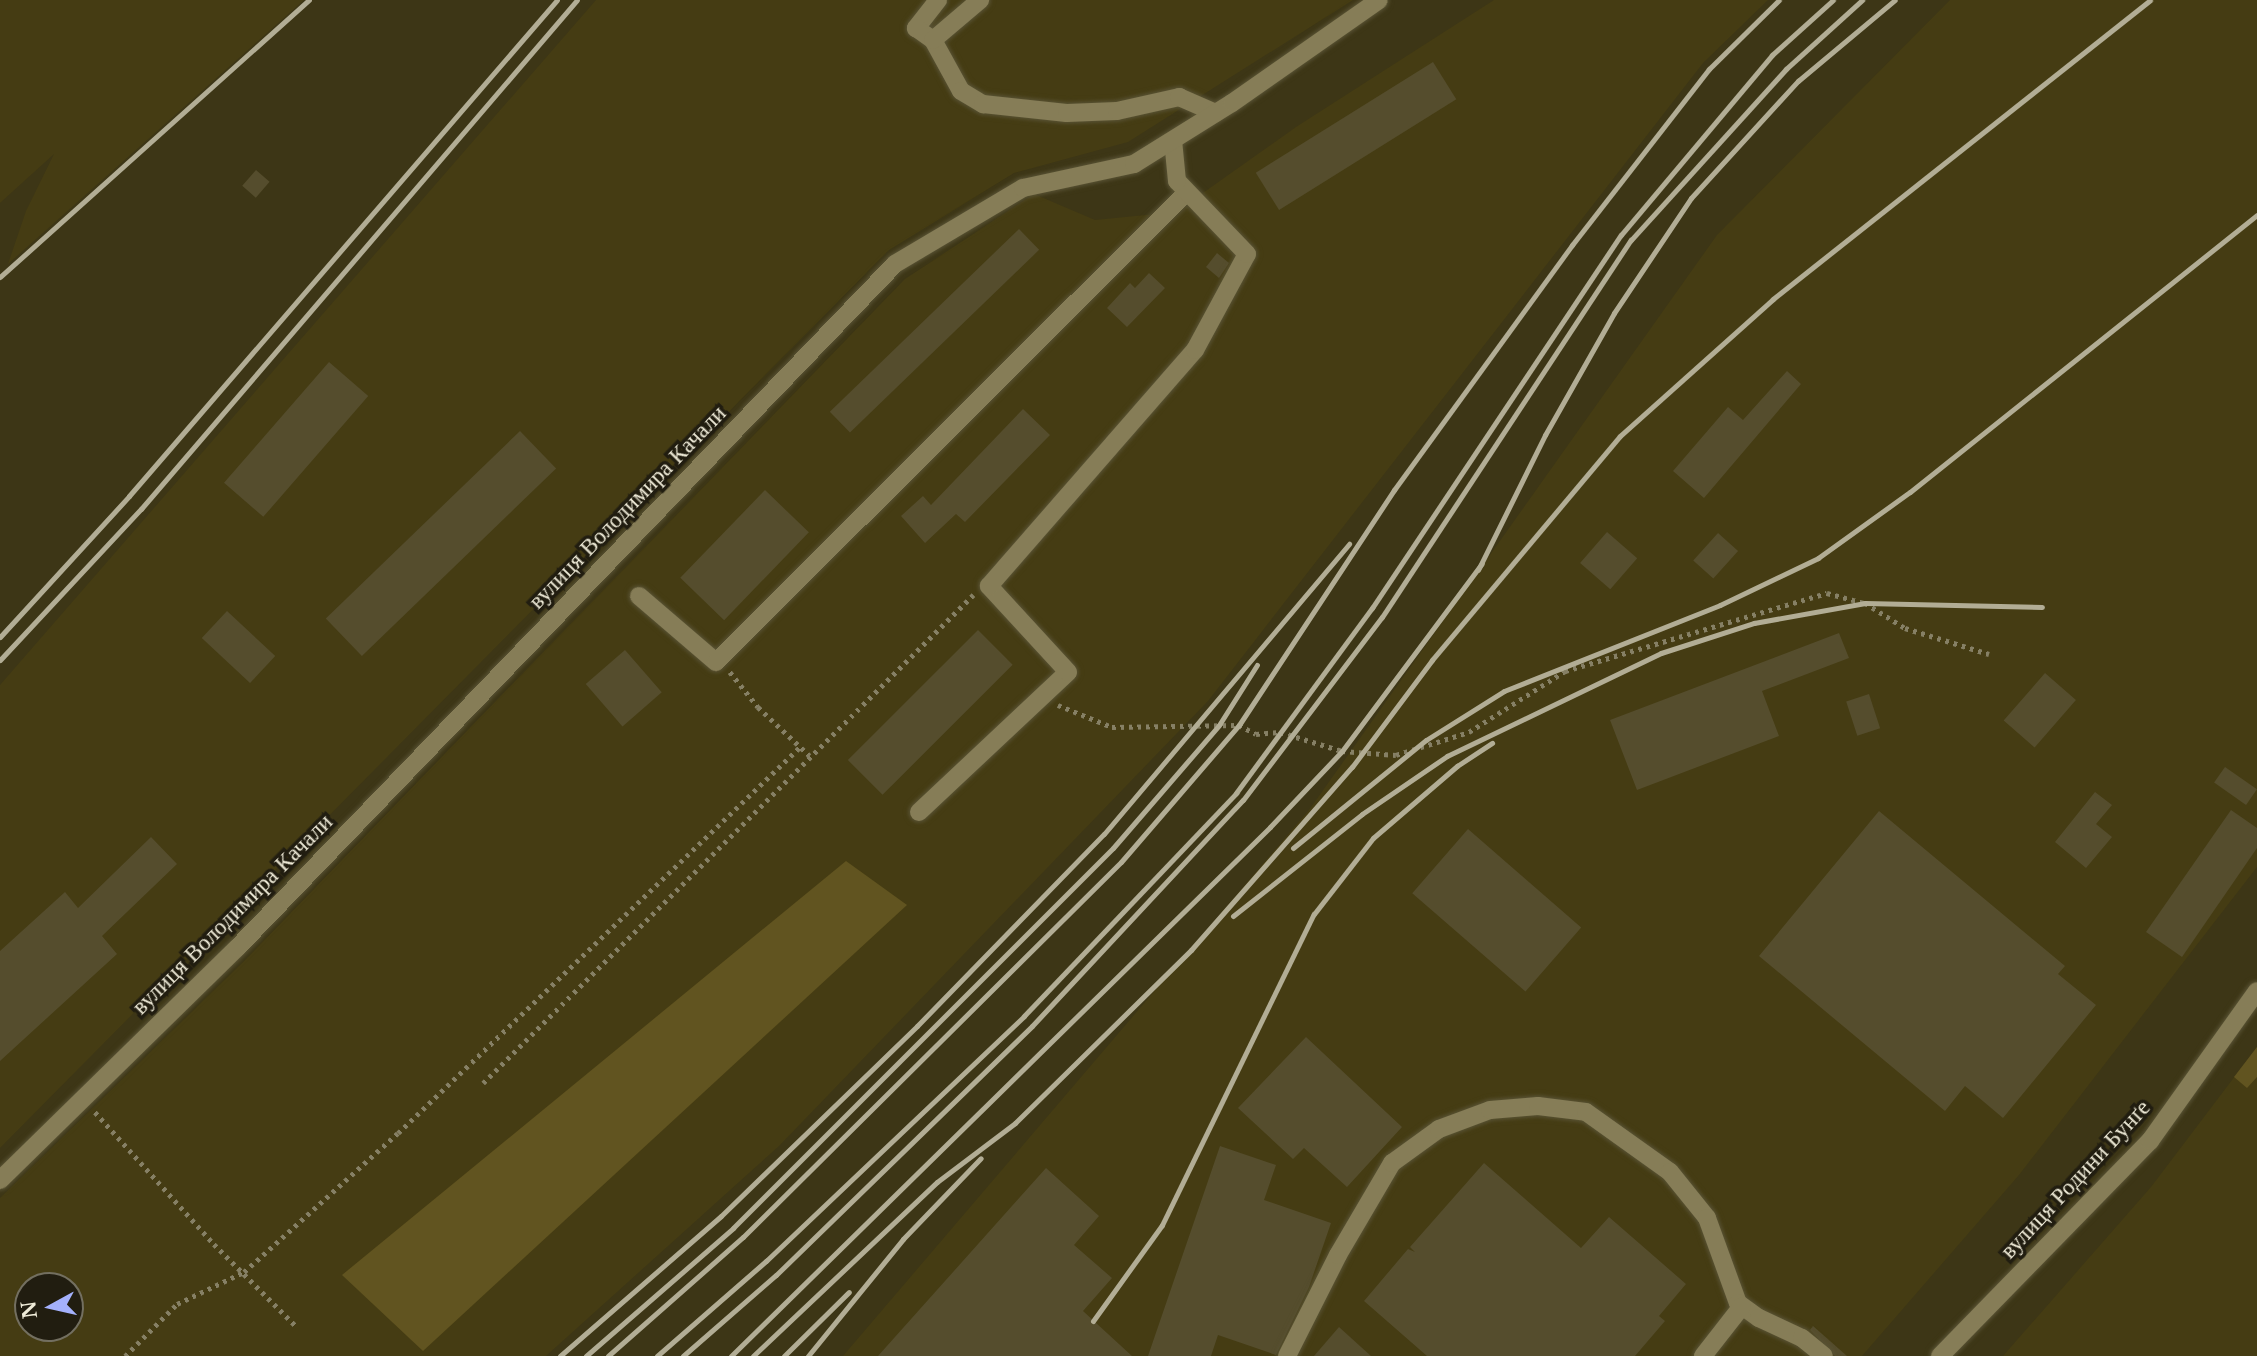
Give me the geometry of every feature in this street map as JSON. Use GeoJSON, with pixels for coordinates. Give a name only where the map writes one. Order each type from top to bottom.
{"type":"FeatureCollection","features":[{"type":"Feature","properties":{"kind":"street"},"geometry":{"type":"LineString","coordinates":[[938,0],[916,28],[933,40],[961,91],[983,104],[1067,113],[1117,111],[1180,97],[1216,113]]}},
{"type":"Feature","properties":{"kind":"street"},"geometry":{"type":"LineString","coordinates":[[933,40],[980,0]]}},
{"type":"Feature","properties":{"kind":"street","name":"вулиця Володимира Качали"},"geometry":{"type":"LineString","coordinates":[[0,1180],[237,948],[895,264],[1023,188],[1134,164],[1216,113],[1379,0]]}},
{"type":"Feature","properties":{"kind":"street"},"geometry":{"type":"LineString","coordinates":[[919,812],[1068,672],[989,586],[1195,350],[1247,254],[1177,181],[1173,140]]}},
{"type":"Feature","properties":{"kind":"street"},"geometry":{"type":"LineString","coordinates":[[639,596],[716,662],[1187,192]]}},
{"type":"Feature","properties":{"kind":"street","name":"вулиця Родини Бунґе"},"geometry":{"type":"LineString","coordinates":[[1940,1356],[2150,1141],[2257,991]]}},
{"type":"Feature","properties":{"kind":"street"},"geometry":{"type":"LineString","coordinates":[[1287,1356],[1338,1255],[1392,1163],[1439,1129],[1490,1110],[1538,1105],[1586,1112],[1670,1172],[1707,1218],[1742,1306],[1802,1338],[1824,1356]]}},
{"type":"Feature","properties":{"kind":"street"},"geometry":{"type":"LineString","coordinates":[[1703,1356],[1742,1306]]}},
{"type":"Feature","properties":{"kind":"path"},"geometry":{"type":"LineString","coordinates":[[483,1083],[963,601],[989,586]]}},
{"type":"Feature","properties":{"kind":"path"},"geometry":{"type":"LineString","coordinates":[[1041,698],[1112,727],[1239,725],[1256,734],[1280,732],[1342,751],[1396,755],[1469,732],[1565,671],[1827,593],[1865,603],[1905,628],[1989,654]]}},
{"type":"Feature","properties":{"kind":"path"},"geometry":{"type":"LineString","coordinates":[[716,662],[737,677],[758,707],[810,757]]}},
{"type":"Feature","properties":{"kind":"path"},"geometry":{"type":"LineString","coordinates":[[125,1356],[177,1304],[244,1272],[398,1133],[800,747]]}},
{"type":"Feature","properties":{"kind":"path"},"geometry":{"type":"LineString","coordinates":[[83,1099],[296,1326]]}},
{"type":"Feature","properties":{"kind":"shaded area"},"geometry":{"type":"Polygon","coordinates":[[[0,0],[304,0],[8,264],[26,211],[54,154],[0,203],[0,0]]]}},
{"type":"Feature","properties":{"kind":"shaded area"},"geometry":{"type":"Polygon","coordinates":[[[596,0],[1353,0],[1128,142],[1014,173],[889,250],[0,1148],[0,685],[596,0]]]}},
{"type":"Feature","properties":{"kind":"shaded area"},"geometry":{"type":"Polygon","coordinates":[[[1494,0],[1768,0],[1703,63],[1208,701],[779,1146],[546,1356],[0,1356],[0,1198],[245,960],[905,279],[1034,194],[1095,220],[1176,212],[1296,127],[1494,0]]]}},
{"type":"Feature","properties":{"kind":"shaded area"},"geometry":{"type":"Polygon","coordinates":[[[1950,0],[2257,0],[2257,867],[2019,1175],[1862,1356],[843,1356],[1309,810],[1717,235],[1950,0]]]}},
{"type":"Feature","properties":{"kind":"shaded area"},"geometry":{"type":"Polygon","coordinates":[[[846,861],[907,905],[423,1351],[342,1275],[846,861]]]}},
{"type":"Feature","properties":{"kind":"shaded area"},"geometry":{"type":"Polygon","coordinates":[[[2257,1047],[2257,1356],[2003,1356],[2151,1187],[2257,1047]]]}},
{"type":"Feature","properties":{"kind":"shaded area"},"geometry":{"type":"Polygon","coordinates":[[[2257,1047],[2257,1077],[2247,1088],[2234,1077],[2257,1047]]]}},
{"type":"Feature","properties":{"kind":"building"},"geometry":{"type":"Polygon","coordinates":[[[1433,62],[1456,99],[1279,210],[1256,173],[1433,62]]]}},
{"type":"Feature","properties":{"kind":"building"},"geometry":{"type":"Polygon","coordinates":[[[256,170],[270,182],[256,198],[242,186],[256,170]]]}},
{"type":"Feature","properties":{"kind":"building"},"geometry":{"type":"Polygon","coordinates":[[[1019,229],[1039,250],[850,433],[830,412],[1019,229]]]}},
{"type":"Feature","properties":{"kind":"building"},"geometry":{"type":"Polygon","coordinates":[[[1217,253],[1229,263],[1219,278],[1206,267],[1217,253]]]}},
{"type":"Feature","properties":{"kind":"building"},"geometry":{"type":"Polygon","coordinates":[[[1149,273],[1165,288],[1127,327],[1107,308],[1130,283],[1135,288],[1149,273]]]}},
{"type":"Feature","properties":{"kind":"building"},"geometry":{"type":"Polygon","coordinates":[[[329,362],[368,396],[263,517],[224,483],[329,362]]]}},
{"type":"Feature","properties":{"kind":"building"},"geometry":{"type":"Polygon","coordinates":[[[1787,371],[1801,384],[1704,498],[1673,471],[1728,407],[1743,420],[1787,371]]]}},
{"type":"Feature","properties":{"kind":"building"},"geometry":{"type":"Polygon","coordinates":[[[1023,409],[1050,435],[965,522],[956,514],[925,543],[901,516],[923,496],[931,505],[1023,409]]]}},
{"type":"Feature","properties":{"kind":"building"},"geometry":{"type":"Polygon","coordinates":[[[520,431],[556,468],[362,656],[326,619],[520,431]]]}},
{"type":"Feature","properties":{"kind":"building"},"geometry":{"type":"Polygon","coordinates":[[[765,490],[809,532],[724,620],[680,578],[765,490]]]}},
{"type":"Feature","properties":{"kind":"building"},"geometry":{"type":"Polygon","coordinates":[[[1607,532],[1637,558],[1610,589],[1580,563],[1607,532]]]}},
{"type":"Feature","properties":{"kind":"building"},"geometry":{"type":"Polygon","coordinates":[[[1718,533],[1738,551],[1713,579],[1693,560],[1718,533]]]}},
{"type":"Feature","properties":{"kind":"building"},"geometry":{"type":"Polygon","coordinates":[[[227,611],[275,656],[250,683],[202,638],[227,611]]]}},
{"type":"Feature","properties":{"kind":"building"},"geometry":{"type":"Polygon","coordinates":[[[978,630],[1013,665],[883,795],[848,760],[978,630]]]}},
{"type":"Feature","properties":{"kind":"building"},"geometry":{"type":"Polygon","coordinates":[[[1839,633],[1849,658],[1762,691],[1779,736],[1637,790],[1610,720],[1839,633]]]}},
{"type":"Feature","properties":{"kind":"building"},"geometry":{"type":"Polygon","coordinates":[[[625,650],[662,692],[622,726],[586,684],[625,650]]]}},
{"type":"Feature","properties":{"kind":"building"},"geometry":{"type":"Polygon","coordinates":[[[2045,673],[2076,700],[2035,747],[2004,721],[2045,673]]]}},
{"type":"Feature","properties":{"kind":"building"},"geometry":{"type":"Polygon","coordinates":[[[1869,694],[1880,728],[1857,736],[1846,701],[1869,694]]]}},
{"type":"Feature","properties":{"kind":"building"},"geometry":{"type":"Polygon","coordinates":[[[2225,767],[2257,789],[2246,805],[2214,783],[2225,767]]]}},
{"type":"Feature","properties":{"kind":"building"},"geometry":{"type":"Polygon","coordinates":[[[2095,792],[2112,805],[2096,824],[2112,837],[2086,868],[2055,842],[2095,792]]]}},
{"type":"Feature","properties":{"kind":"building"},"geometry":{"type":"Polygon","coordinates":[[[2231,810],[2257,828],[2257,848],[2182,957],[2146,932],[2231,810]]]}},
{"type":"Feature","properties":{"kind":"building"},"geometry":{"type":"Polygon","coordinates":[[[1879,811],[2065,966],[2058,974],[2096,1005],[2003,1118],[1965,1086],[1945,1111],[1759,956],[1879,811]]]}},
{"type":"Feature","properties":{"kind":"building"},"geometry":{"type":"Polygon","coordinates":[[[1468,829],[1581,927],[1525,992],[1412,893],[1468,829]]]}},
{"type":"Feature","properties":{"kind":"building"},"geometry":{"type":"Polygon","coordinates":[[[151,837],[177,864],[102,936],[117,954],[0,1061],[0,951],[65,892],[78,908],[151,837]]]}},
{"type":"Feature","properties":{"kind":"building"},"geometry":{"type":"Polygon","coordinates":[[[1306,1037],[1402,1127],[1347,1187],[1304,1148],[1293,1159],[1238,1108],[1306,1037]]]}},
{"type":"Feature","properties":{"kind":"building"},"geometry":{"type":"Polygon","coordinates":[[[1220,1146],[1276,1165],[1264,1200],[1331,1223],[1309,1287],[1276,1355],[1218,1335],[1211,1356],[1148,1356],[1220,1146]]]}},
{"type":"Feature","properties":{"kind":"building"},"geometry":{"type":"Polygon","coordinates":[[[1484,1163],[1581,1248],[1609,1217],[1686,1284],[1659,1316],[1665,1321],[1635,1356],[1427,1356],[1364,1301],[1408,1249],[1415,1252],[1410,1247],[1484,1163]]]}},
{"type":"Feature","properties":{"kind":"building"},"geometry":{"type":"Polygon","coordinates":[[[1046,1168],[1099,1216],[1074,1245],[1112,1278],[1083,1311],[1132,1356],[878,1356],[1046,1168]]]}},
{"type":"Feature","properties":{"kind":"building"},"geometry":{"type":"Polygon","coordinates":[[[1813,1326],[1847,1356],[1835,1356],[1810,1330],[1813,1326]]]}},
{"type":"Feature","properties":{"kind":"building"},"geometry":{"type":"Polygon","coordinates":[[[1339,1327],[1371,1356],[1314,1356],[1339,1327]]]}},
{"type":"Feature","properties":{"kind":"railway"},"geometry":{"type":"LineString","coordinates":[[0,277],[309,0]]}},
{"type":"Feature","properties":{"kind":"railway"},"geometry":{"type":"LineString","coordinates":[[0,637],[129,496],[557,0]]}},
{"type":"Feature","properties":{"kind":"railway"},"geometry":{"type":"LineString","coordinates":[[0,660],[141,509],[577,0]]}},
{"type":"Feature","properties":{"kind":"railway"},"geometry":{"type":"LineString","coordinates":[[608,1356],[743,1237],[1121,862],[1239,725],[1394,490],[1572,245],[1709,69],[1779,0]]}},
{"type":"Feature","properties":{"kind":"railway"},"geometry":{"type":"LineString","coordinates":[[657,1356],[766,1261],[1024,1016],[1236,793],[1372,608],[1621,235],[1772,55],[1833,0]]}},
{"type":"Feature","properties":{"kind":"railway"},"geometry":{"type":"LineString","coordinates":[[683,1356],[776,1275],[1032,1026],[1243,800],[1382,617],[1631,240],[1786,69],[1862,0]]}},
{"type":"Feature","properties":{"kind":"railway"},"geometry":{"type":"LineString","coordinates":[[1478,570],[1545,435],[1614,313],[1691,198],[1798,81],[1895,0]]}},
{"type":"Feature","properties":{"kind":"railway"},"geometry":{"type":"LineString","coordinates":[[753,1356],[937,1182],[1015,1123],[1191,950],[1352,767],[1432,660],[1620,436],[1773,299],[2150,0]]}},
{"type":"Feature","properties":{"kind":"railway"},"geometry":{"type":"LineString","coordinates":[[1293,848],[1426,740],[1504,691],[1720,605],[1818,558],[1910,492],[2257,215]]}},
{"type":"Feature","properties":{"kind":"railway"},"geometry":{"type":"LineString","coordinates":[[560,1356],[721,1216],[917,1026],[1104,834],[1349,544]]}},
{"type":"Feature","properties":{"kind":"railway"},"geometry":{"type":"LineString","coordinates":[[731,1356],[1270,827],[1342,751],[1482,563]]}},
{"type":"Feature","properties":{"kind":"railway"},"geometry":{"type":"LineString","coordinates":[[1233,916],[1362,814],[1447,756],[1661,653],[1754,623],[1865,603],[2042,607]]}},
{"type":"Feature","properties":{"kind":"railway"},"geometry":{"type":"LineString","coordinates":[[586,1356],[733,1228],[1113,848],[1219,725],[1257,665]]}},
{"type":"Feature","properties":{"kind":"railway"},"geometry":{"type":"LineString","coordinates":[[1093,1321],[1162,1225],[1314,914],[1373,838],[1457,766],[1492,743]]}},
{"type":"Feature","properties":{"kind":"railway"},"geometry":{"type":"LineString","coordinates":[[808,1356],[903,1239],[981,1158]]}},
{"type":"Feature","properties":{"kind":"railway"},"geometry":{"type":"LineString","coordinates":[[784,1356],[849,1292]]}}]}
